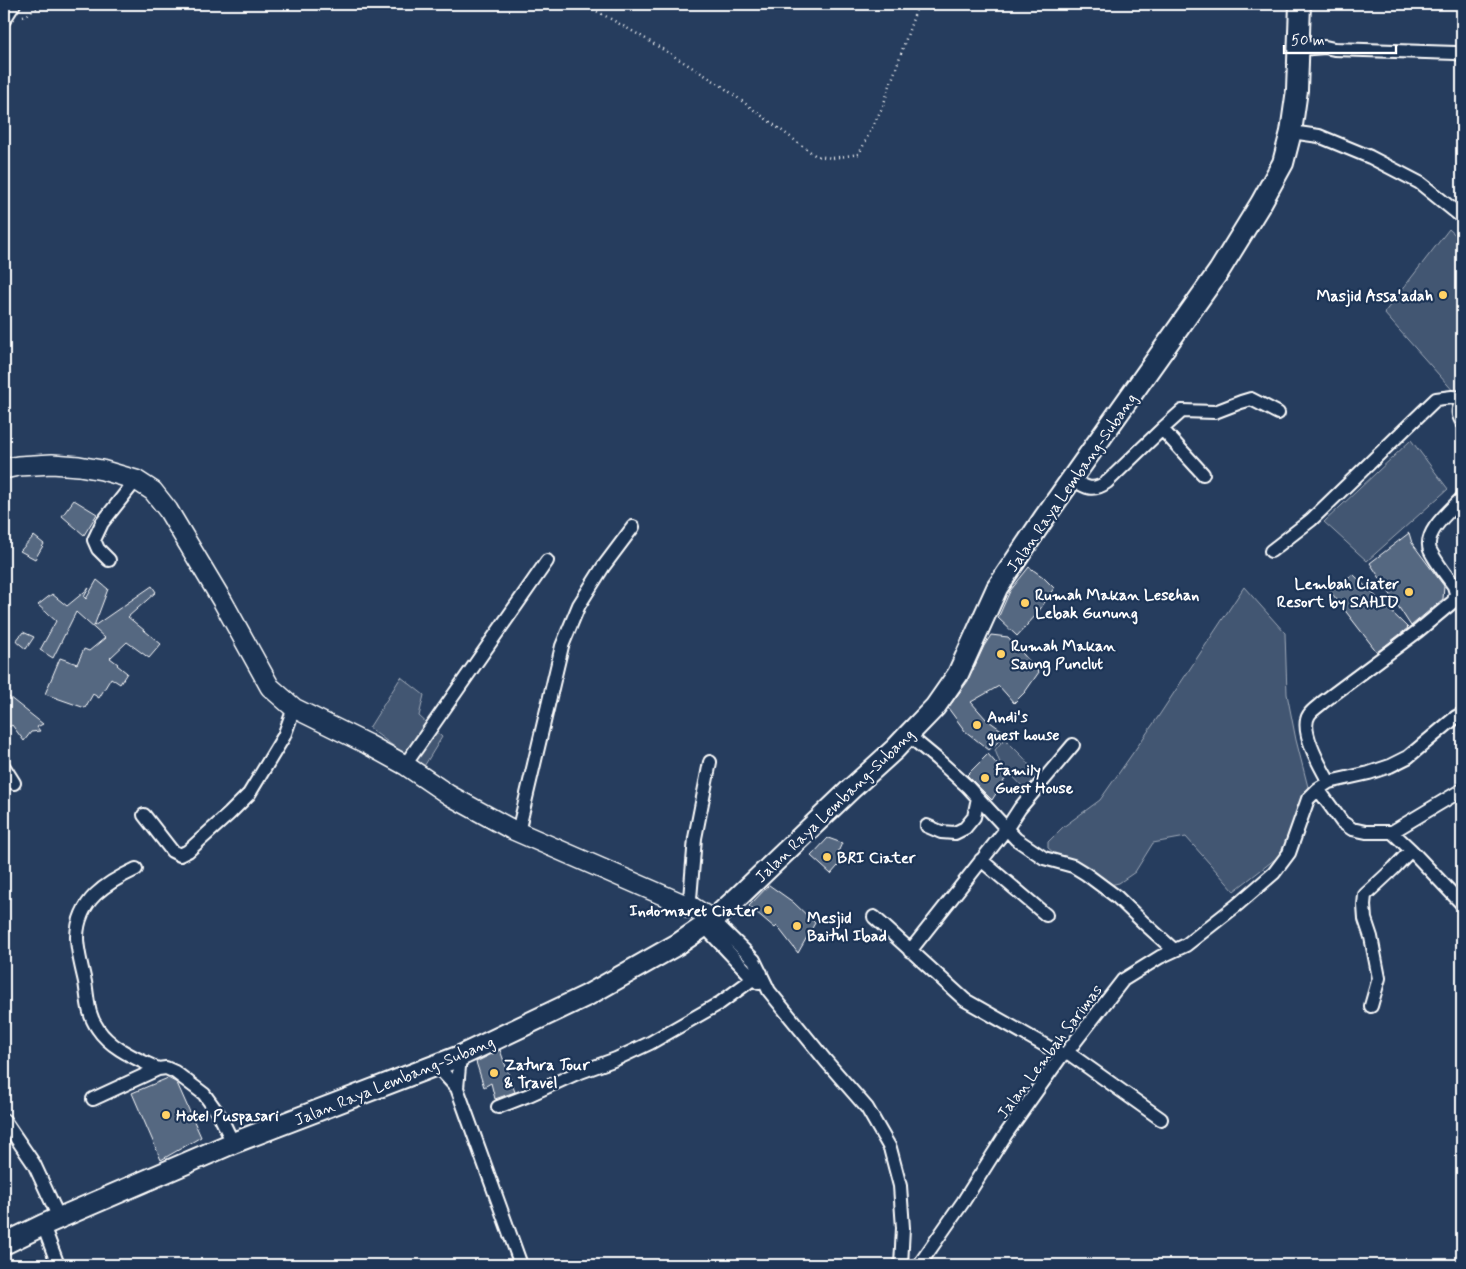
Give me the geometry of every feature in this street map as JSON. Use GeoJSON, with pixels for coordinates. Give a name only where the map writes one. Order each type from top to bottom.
{"type":"FeatureCollection","features":[{"type":"Feature","properties":{"kind":"main road","name":"Jalan Raya Lembang-Subang"},"geometry":{"type":"LineString","coordinates":[[4,1244],[51,1221],[233,1143],[460,1056],[588,995],[678,944],[708,923],[734,901],[895,749],[934,707],[958,674],[996,588],[1219,272],[1283,163],[1291,132],[1297,90],[1300,4]]}},
{"type":"Feature","properties":{"kind":"street"},"geometry":{"type":"LineString","coordinates":[[4,20],[14,4]]}},
{"type":"Feature","properties":{"kind":"street"},"geometry":{"type":"LineString","coordinates":[[1299,48],[1325,47],[1334,50],[1462,54]]}},
{"type":"Feature","properties":{"kind":"street"},"geometry":{"type":"LineString","coordinates":[[1291,132],[1319,136],[1370,157],[1420,183],[1462,217]]}},
{"type":"Feature","properties":{"kind":"street"},"geometry":{"type":"LineString","coordinates":[[1272,551],[1311,520],[1436,399],[1462,398]]}},
{"type":"Feature","properties":{"kind":"street"},"geometry":{"type":"LineString","coordinates":[[1072,479],[1082,486],[1098,488],[1107,482],[1182,411],[1215,412],[1251,399],[1278,413]]}},
{"type":"Feature","properties":{"kind":"street"},"geometry":{"type":"LineString","coordinates":[[1462,403],[1458,410],[1458,415],[1462,422]]}},
{"type":"Feature","properties":{"kind":"street"},"geometry":{"type":"LineString","coordinates":[[1162,429],[1203,474]]}},
{"type":"Feature","properties":{"kind":"street"},"geometry":{"type":"LineString","coordinates":[[4,469],[18,466],[52,464],[79,466],[102,470],[136,480],[153,491],[168,510],[224,602],[270,687],[294,708],[406,766],[449,795],[518,832],[686,907],[754,960],[758,976],[820,1054],[867,1108],[890,1148],[900,1186],[903,1228],[901,1265]]}},
{"type":"Feature","properties":{"kind":"street"},"geometry":{"type":"LineString","coordinates":[[109,560],[98,549],[94,540],[102,523],[136,480]]}},
{"type":"Feature","properties":{"kind":"street"},"geometry":{"type":"LineString","coordinates":[[1462,498],[1429,536],[1430,550],[1459,591],[1454,601],[1418,631],[1323,702],[1309,715],[1306,721],[1306,729],[1323,785],[1342,822],[1352,829],[1366,832],[1392,832],[1462,790]]}},
{"type":"Feature","properties":{"kind":"street"},"geometry":{"type":"LineString","coordinates":[[518,832],[562,646],[579,605],[603,567],[633,527]]}},
{"type":"Feature","properties":{"kind":"street"},"geometry":{"type":"LineString","coordinates":[[406,766],[547,561]]}},
{"type":"Feature","properties":{"kind":"street"},"geometry":{"type":"LineString","coordinates":[[144,815],[172,851],[180,855],[188,851],[249,794],[284,736],[294,708]]}},
{"type":"Feature","properties":{"kind":"street"},"geometry":{"type":"LineString","coordinates":[[1323,785],[1369,773],[1408,757],[1462,714]]}},
{"type":"Feature","properties":{"kind":"street"},"geometry":{"type":"LineString","coordinates":[[908,735],[937,759],[978,798],[1016,839],[1044,858],[1073,866],[1117,897],[1174,950]]}},
{"type":"Feature","properties":{"kind":"street"},"geometry":{"type":"LineString","coordinates":[[910,950],[1007,828],[1020,808],[1073,745]]}},
{"type":"Feature","properties":{"kind":"street"},"geometry":{"type":"LineString","coordinates":[[686,907],[695,838],[710,762]]}},
{"type":"Feature","properties":{"kind":"street"},"geometry":{"type":"LineString","coordinates":[[4,767],[14,783]]}},
{"type":"Feature","properties":{"kind":"street","name":"Jalan Lembah Sarimas"},"geometry":{"type":"LineString","coordinates":[[919,1265],[963,1202],[1006,1134],[1064,1054],[1123,980],[1160,957],[1186,945],[1274,873],[1289,852],[1308,799],[1323,785]]}},
{"type":"Feature","properties":{"kind":"street"},"geometry":{"type":"LineString","coordinates":[[927,826],[941,832],[955,833],[965,828],[974,817],[978,798]]}},
{"type":"Feature","properties":{"kind":"street"},"geometry":{"type":"LineString","coordinates":[[1392,832],[1462,904]]}},
{"type":"Feature","properties":{"kind":"street"},"geometry":{"type":"LineString","coordinates":[[1371,1006],[1379,978],[1371,937],[1365,919],[1365,896],[1411,850]]}},
{"type":"Feature","properties":{"kind":"street"},"geometry":{"type":"LineString","coordinates":[[981,860],[1046,915]]}},
{"type":"Feature","properties":{"kind":"street"},"geometry":{"type":"LineString","coordinates":[[136,869],[115,879],[91,898],[81,914],[77,937],[88,1008],[98,1029],[109,1042],[158,1069]]}},
{"type":"Feature","properties":{"kind":"street"},"geometry":{"type":"LineString","coordinates":[[874,917],[965,1000],[1064,1054],[1161,1119]]}},
{"type":"Feature","properties":{"kind":"street"},"geometry":{"type":"LineString","coordinates":[[498,1107],[575,1074],[616,1059],[650,1043],[720,1003],[758,976]]}},
{"type":"Feature","properties":{"kind":"street"},"geometry":{"type":"LineString","coordinates":[[457,1088],[460,1056]]}},
{"type":"Feature","properties":{"kind":"street"},"geometry":{"type":"LineString","coordinates":[[436,1065],[457,1088],[521,1265]]}},
{"type":"Feature","properties":{"kind":"street"},"geometry":{"type":"LineString","coordinates":[[93,1099],[158,1069],[166,1068],[175,1072],[204,1094],[220,1116],[233,1143]]}},
{"type":"Feature","properties":{"kind":"street"},"geometry":{"type":"LineString","coordinates":[[4,1120],[34,1164],[51,1221],[58,1265]]}},
{"type":"Feature","properties":{"kind":"path"},"geometry":{"type":"LineString","coordinates":[[584,4],[642,36],[719,84],[816,156],[833,158],[859,154],[883,106],[918,4]]}},
{"type":"Feature","properties":{"kind":"shaded area"},"geometry":{"type":"Polygon","coordinates":[[[1449,229],[1462,241],[1462,385],[1455,393],[1384,313],[1449,229]]]}},
{"type":"Feature","properties":{"kind":"shaded area"},"geometry":{"type":"Polygon","coordinates":[[[1411,440],[1448,489],[1367,561],[1324,522],[1411,440]]]}},
{"type":"Feature","properties":{"kind":"shaded area"},"geometry":{"type":"Polygon","coordinates":[[[1244,587],[1285,633],[1287,694],[1309,791],[1279,856],[1234,891],[1186,837],[1153,843],[1135,872],[1119,883],[1096,888],[1048,848],[1048,842],[1063,827],[1100,800],[1158,717],[1244,587]]]}},
{"type":"Feature","properties":{"kind":"shaded area"},"geometry":{"type":"Polygon","coordinates":[[[401,677],[424,695],[419,716],[442,737],[423,768],[369,728],[401,677]]]}},
{"type":"Feature","properties":{"kind":"shaded area"},"geometry":{"type":"Polygon","coordinates":[[[1005,739],[1024,758],[1040,781],[1027,791],[1000,763],[995,750],[1005,739]]]}},
{"type":"Feature","properties":{"kind":"building"},"geometry":{"type":"Polygon","coordinates":[[[74,500],[97,514],[84,535],[62,516],[74,500]]]}},
{"type":"Feature","properties":{"kind":"building"},"geometry":{"type":"Polygon","coordinates":[[[1409,533],[1412,543],[1444,586],[1443,599],[1411,626],[1370,563],[1409,533]]]}},
{"type":"Feature","properties":{"kind":"building"},"geometry":{"type":"Polygon","coordinates":[[[34,536],[44,544],[35,559],[20,551],[34,536]]]}},
{"type":"Feature","properties":{"kind":"building","name":"Rumah Makan Lesehan Lebak Gunung"},"geometry":{"type":"Polygon","coordinates":[[[1029,567],[1054,588],[1037,614],[1017,636],[998,618],[1010,591],[1029,567]]]}},
{"type":"Feature","properties":{"kind":"building"},"geometry":{"type":"Polygon","coordinates":[[[1353,574],[1408,628],[1377,652],[1330,591],[1353,574]]]}},
{"type":"Feature","properties":{"kind":"building"},"geometry":{"type":"Polygon","coordinates":[[[97,580],[108,589],[94,626],[152,586],[156,592],[128,617],[161,644],[149,658],[127,642],[110,658],[127,673],[120,684],[111,678],[99,698],[93,694],[85,708],[45,694],[60,658],[77,664],[84,649],[89,651],[105,638],[76,612],[53,658],[40,650],[56,621],[38,605],[52,594],[67,606],[89,588],[84,597],[86,599],[97,580]]]}},
{"type":"Feature","properties":{"kind":"building"},"geometry":{"type":"Polygon","coordinates":[[[23,632],[34,637],[26,649],[16,641],[23,632]]]}},
{"type":"Feature","properties":{"kind":"building","name":"Rumah Makan Saung Punclut"},"geometry":{"type":"Polygon","coordinates":[[[991,635],[1008,637],[1039,672],[1025,692],[1014,703],[999,686],[971,702],[986,719],[1007,734],[989,750],[965,731],[948,708],[968,681],[991,635]]]}},
{"type":"Feature","properties":{"kind":"building"},"geometry":{"type":"Polygon","coordinates":[[[4,693],[43,724],[37,727],[40,731],[31,732],[24,741],[12,725],[9,727],[4,716],[4,693]]]}},
{"type":"Feature","properties":{"kind":"building","name":"Family Guest House"},"geometry":{"type":"Polygon","coordinates":[[[988,754],[1007,776],[992,800],[967,775],[988,754]]]}},
{"type":"Feature","properties":{"kind":"building","name":"BRI Ciater"},"geometry":{"type":"Polygon","coordinates":[[[828,838],[842,843],[838,852],[844,859],[831,874],[811,856],[828,838]]]}},
{"type":"Feature","properties":{"kind":"building"},"geometry":{"type":"Polygon","coordinates":[[[769,885],[793,902],[815,923],[798,953],[777,926],[775,928],[749,906],[769,885]]]}},
{"type":"Feature","properties":{"kind":"building","name":"Zatura Tour & Travel"},"geometry":{"type":"Polygon","coordinates":[[[500,1050],[515,1092],[495,1099],[491,1083],[484,1087],[476,1062],[500,1050]]]}},
{"type":"Feature","properties":{"kind":"building","name":"Hotel Puspasari"},"geometry":{"type":"Polygon","coordinates":[[[168,1078],[177,1083],[201,1137],[161,1160],[132,1093],[168,1078]]]}},
{"type":"Feature","properties":{"kind":"place","name":"Masjid Assa'adah"},"geometry":{"type":"Point","coordinates":[1443,295]}},
{"type":"Feature","properties":{"kind":"place","name":"Lembah Ciater Resort by SAHID"},"geometry":{"type":"Point","coordinates":[1409,592]}},
{"type":"Feature","properties":{"kind":"place","name":"Rumah Makan Lesehan Lebak Gunung"},"geometry":{"type":"Point","coordinates":[1025,603]}},
{"type":"Feature","properties":{"kind":"place","name":"Rumah Makan Saung Punclut"},"geometry":{"type":"Point","coordinates":[1001,654]}},
{"type":"Feature","properties":{"kind":"place","name":"Andi's guest house"},"geometry":{"type":"Point","coordinates":[977,725]}},
{"type":"Feature","properties":{"kind":"place","name":"Family Guest House"},"geometry":{"type":"Point","coordinates":[985,778]}},
{"type":"Feature","properties":{"kind":"place","name":"BRI Ciater"},"geometry":{"type":"Point","coordinates":[827,857]}},
{"type":"Feature","properties":{"kind":"place","name":"Indomaret Ciater"},"geometry":{"type":"Point","coordinates":[768,910]}},
{"type":"Feature","properties":{"kind":"place","name":"Mesjid Baitul Ibad"},"geometry":{"type":"Point","coordinates":[797,926]}},
{"type":"Feature","properties":{"kind":"place","name":"Zatura Tour & Travel"},"geometry":{"type":"Point","coordinates":[494,1073]}},
{"type":"Feature","properties":{"kind":"place","name":"Hotel Puspasari"},"geometry":{"type":"Point","coordinates":[166,1115]}}]}
